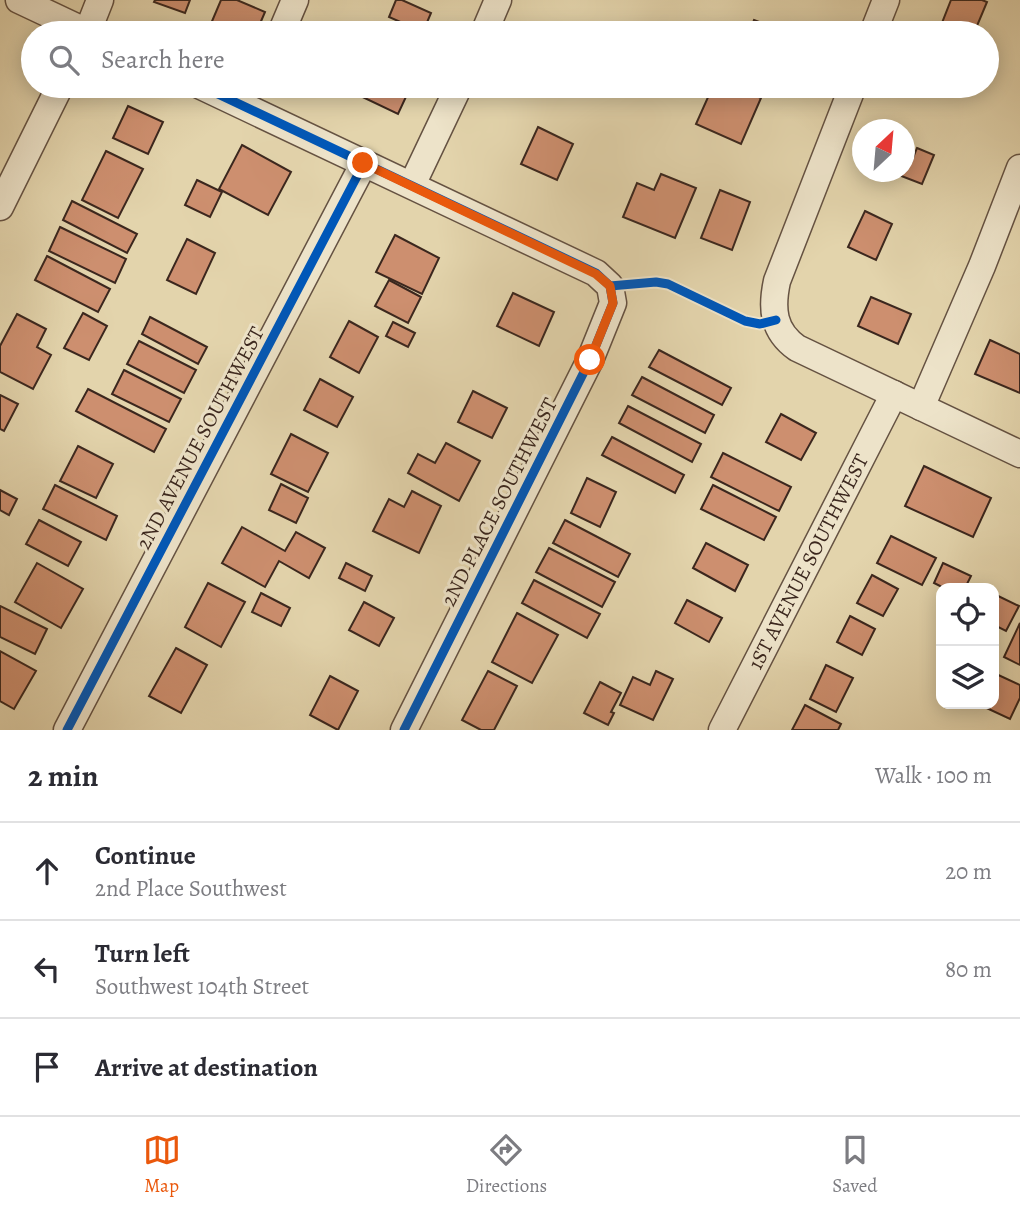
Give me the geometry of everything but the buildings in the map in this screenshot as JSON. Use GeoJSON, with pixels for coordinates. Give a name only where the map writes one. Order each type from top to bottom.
{"type":"FeatureCollection","features":[{"type":"Feature","properties":{"kind":"street"},"geometry":{"type":"LineString","coordinates":[[19,0],[63,21]]}},
{"type":"Feature","properties":{"kind":"street"},"geometry":{"type":"LineString","coordinates":[[92,21],[100,0]]}},
{"type":"Feature","properties":{"kind":"street"},"geometry":{"type":"LineString","coordinates":[[286,21],[295,0]]}},
{"type":"Feature","properties":{"kind":"street"},"geometry":{"type":"LineString","coordinates":[[489,21],[498,0]]}},
{"type":"Feature","properties":{"kind":"street"},"geometry":{"type":"LineString","coordinates":[[878,21],[886,0]]}},
{"type":"Feature","properties":{"kind":"street"},"geometry":{"type":"LineString","coordinates":[[0,207],[54,98]]}},
{"type":"Feature","properties":{"kind":"street"},"geometry":{"type":"LineString","coordinates":[[257,98],[363,163],[412,185],[453,98]]}},
{"type":"Feature","properties":{"kind":"street"},"geometry":{"type":"LineString","coordinates":[[848,98],[777,281],[773,300],[776,320],[785,339],[797,348],[1020,454]]}},
{"type":"Feature","properties":{"kind":"street","name":"2ND AVENUE SOUTHWEST"},"geometry":{"type":"LineString","coordinates":[[67,730],[363,163]]}},
{"type":"Feature","properties":{"kind":"street"},"geometry":{"type":"LineString","coordinates":[[921,407],[982,266],[1020,168]]}},
{"type":"Feature","properties":{"kind":"street","name":"2ND PLACE SOUTHWEST"},"geometry":{"type":"LineString","coordinates":[[404,730],[590,360],[613,303],[610,286],[596,274],[412,185]]}},
{"type":"Feature","properties":{"kind":"street","name":"1ST AVENUE SOUTHWEST"},"geometry":{"type":"LineString","coordinates":[[722,730],[894,394]]}},
{"type":"Feature","properties":{"kind":"cycle path"},"geometry":{"type":"LineString","coordinates":[[226,98],[596,273],[610,286]]}},
{"type":"Feature","properties":{"kind":"cycle path"},"geometry":{"type":"LineString","coordinates":[[67,730],[364,163]]}},
{"type":"Feature","properties":{"kind":"cycle path"},"geometry":{"type":"LineString","coordinates":[[610,286],[656,282],[668,284],[745,321],[760,324],[776,320]]}},
{"type":"Feature","properties":{"kind":"cycle path"},"geometry":{"type":"LineString","coordinates":[[404,730],[590,360],[613,303],[610,286]]}},
{"type":"Feature","properties":{"kind":"route"},"geometry":{"type":"LineString","coordinates":[[363,163],[596,274],[610,286],[613,303],[590,360]]}}]}
